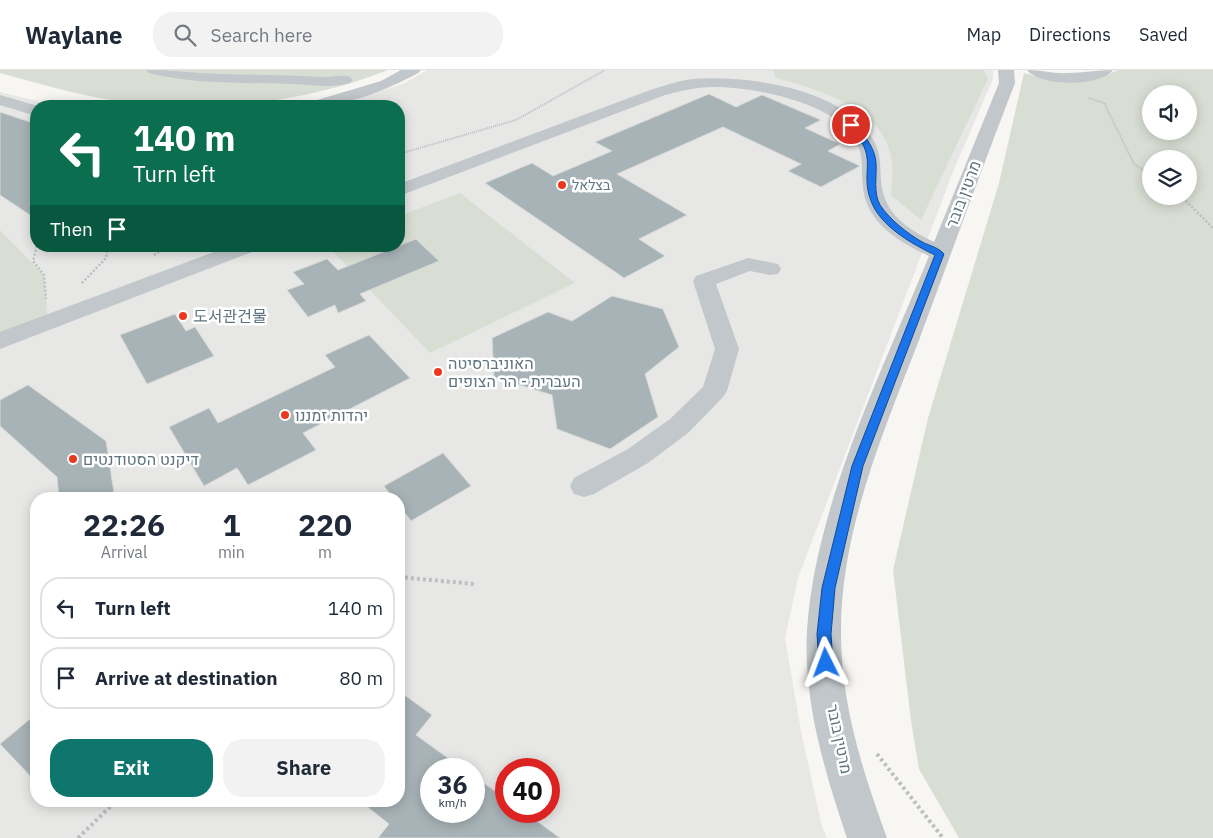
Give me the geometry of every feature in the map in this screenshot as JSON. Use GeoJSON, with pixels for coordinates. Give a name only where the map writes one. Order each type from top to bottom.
{"type":"FeatureCollection","features":[{"type":"Feature","properties":{"kind":"street"},"geometry":{"type":"LineString","coordinates":[[154,70],[206,79],[290,79],[330,84],[345,80]]}},
{"type":"Feature","properties":{"kind":"street"},"geometry":{"type":"LineString","coordinates":[[333,100],[386,84],[413,70]]}},
{"type":"Feature","properties":{"kind":"street","name":"מרטין בובר"},"geometry":{"type":"LineString","coordinates":[[867,838],[841,756],[827,678],[824,634],[828,588],[858,466],[1006,83],[1006,70]]}},
{"type":"Feature","properties":{"kind":"street"},"geometry":{"type":"LineString","coordinates":[[1035,70],[1046,76],[1060,78],[1101,73],[1105,70]]}},
{"type":"Feature","properties":{"kind":"street"},"geometry":{"type":"LineString","coordinates":[[405,188],[666,90],[692,84],[738,84],[789,92],[840,116],[862,135],[868,148],[872,160],[872,188],[875,202],[886,219],[919,244],[940,254]]}},
{"type":"Feature","properties":{"kind":"street"},"geometry":{"type":"LineString","coordinates":[[0,100],[30,108]]}},
{"type":"Feature","properties":{"kind":"street"},"geometry":{"type":"LineString","coordinates":[[0,340],[234,252]]}},
{"type":"Feature","properties":{"kind":"street"},"geometry":{"type":"LineString","coordinates":[[584,486],[638,456],[652,446],[679,426],[714,391],[726,350],[704,281],[748,264],[770,269]]}},
{"type":"Feature","properties":{"kind":"path"},"geometry":{"type":"LineString","coordinates":[[405,152],[516,120],[605,70]]}},
{"type":"Feature","properties":{"kind":"path"},"geometry":{"type":"LineString","coordinates":[[1086,97],[1104,103],[1134,164],[1142,170]]}},
{"type":"Feature","properties":{"kind":"path"},"geometry":{"type":"LineString","coordinates":[[1192,205],[1213,228]]}},
{"type":"Feature","properties":{"kind":"path"},"geometry":{"type":"LineString","coordinates":[[35,252],[33,261],[44,275],[48,322]]}},
{"type":"Feature","properties":{"kind":"path"},"geometry":{"type":"LineString","coordinates":[[82,284],[106,258],[107,252]]}},
{"type":"Feature","properties":{"kind":"path"},"geometry":{"type":"LineString","coordinates":[[405,578],[474,584]]}},
{"type":"Feature","properties":{"kind":"path"},"geometry":{"type":"LineString","coordinates":[[841,756],[865,740],[943,838]]}},
{"type":"Feature","properties":{"kind":"path"},"geometry":{"type":"LineString","coordinates":[[78,838],[110,807]]}},
{"type":"Feature","properties":{"kind":"shaded area"},"geometry":{"type":"Polygon","coordinates":[[[0,70],[388,70],[355,82],[321,91],[273,100],[111,100],[55,88],[0,73],[0,70]]]}},
{"type":"Feature","properties":{"kind":"shaded area","name":"האוניברסיטה העברית - הר הצופים"},"geometry":{"type":"Polygon","coordinates":[[[427,70],[993,70],[993,79],[953,172],[798,578],[785,638],[801,731],[822,827],[827,838],[0,838],[0,92],[33,100],[30,100],[30,252],[405,252],[405,100],[347,100],[405,83],[427,70]]]}},
{"type":"Feature","properties":{"kind":"shaded area"},"geometry":{"type":"Polygon","coordinates":[[[773,70],[983,70],[988,79],[921,220],[891,195],[891,154],[882,134],[871,121],[858,110],[842,101],[808,87],[776,78],[773,70]]]}},
{"type":"Feature","properties":{"kind":"shaded area"},"geometry":{"type":"Polygon","coordinates":[[[1117,70],[1213,70],[1213,838],[959,838],[919,769],[911,721],[893,570],[928,418],[999,183],[1024,73],[1059,81],[1086,80],[1117,70]]]}},
{"type":"Feature","properties":{"kind":"shaded area"},"geometry":{"type":"Polygon","coordinates":[[[460,193],[575,283],[430,353],[334,252],[405,252],[405,214],[460,193]]]}},
{"type":"Feature","properties":{"kind":"shaded area"},"geometry":{"type":"Polygon","coordinates":[[[0,230],[44,275],[48,323],[0,340],[0,230]]]}},
{"type":"Feature","properties":{"kind":"building","name":"בצלאל"},"geometry":{"type":"Polygon","coordinates":[[[709,94],[736,107],[762,95],[821,120],[805,128],[840,144],[828,151],[860,166],[821,187],[788,171],[801,164],[723,127],[617,174],[687,215],[639,239],[665,256],[624,278],[485,183],[532,163],[553,176],[612,151],[595,142],[709,94]]]}},
{"type":"Feature","properties":{"kind":"building"},"geometry":{"type":"Polygon","coordinates":[[[0,112],[30,122],[30,215],[0,195],[0,112]]]}},
{"type":"Feature","properties":{"kind":"building"},"geometry":{"type":"Polygon","coordinates":[[[416,239],[439,261],[360,294],[366,301],[338,313],[335,305],[308,317],[287,290],[304,284],[293,272],[327,259],[338,270],[383,252],[405,252],[405,243],[416,239]]]}},
{"type":"Feature","properties":{"kind":"building"},"geometry":{"type":"Polygon","coordinates":[[[612,296],[663,309],[679,347],[645,374],[658,417],[610,449],[557,429],[552,395],[494,377],[492,338],[548,312],[572,321],[612,296]]]}},
{"type":"Feature","properties":{"kind":"building"},"geometry":{"type":"Polygon","coordinates":[[[175,314],[186,331],[195,327],[214,356],[147,384],[120,335],[175,314]]]}},
{"type":"Feature","properties":{"kind":"building","name":"יהדות זמננו"},"geometry":{"type":"Polygon","coordinates":[[[369,335],[410,378],[303,433],[316,450],[248,485],[237,468],[204,486],[169,427],[209,408],[218,423],[335,367],[325,355],[369,335]]]}},
{"type":"Feature","properties":{"kind":"building","name":"דיקנט הסטודנטים"},"geometry":{"type":"Polygon","coordinates":[[[28,385],[106,441],[114,492],[58,492],[57,477],[0,426],[0,400],[28,385]]]}},
{"type":"Feature","properties":{"kind":"building"},"geometry":{"type":"Polygon","coordinates":[[[443,453],[471,486],[411,521],[405,513],[405,492],[389,492],[384,486],[443,453]]]}},
{"type":"Feature","properties":{"kind":"building"},"geometry":{"type":"Polygon","coordinates":[[[405,695],[432,715],[416,735],[448,758],[420,758],[420,823],[485,823],[485,784],[495,791],[495,823],[539,823],[560,838],[378,838],[389,824],[368,807],[405,807],[405,695]]]}},
{"type":"Feature","properties":{"kind":"building"},"geometry":{"type":"Polygon","coordinates":[[[30,719],[30,776],[0,744],[30,719]]]}},
{"type":"Feature","properties":{"kind":"place","name":"בצלאל"},"geometry":{"type":"Point","coordinates":[562,185]}},
{"type":"Feature","properties":{"kind":"place","name":"도서관건물"},"geometry":{"type":"Point","coordinates":[183,316]}},
{"type":"Feature","properties":{"kind":"place","name":"האוניברסיטה העברית - הר הצופים"},"geometry":{"type":"Point","coordinates":[438,372]}},
{"type":"Feature","properties":{"kind":"place","name":"יהדות זמננו"},"geometry":{"type":"Point","coordinates":[285,415]}},
{"type":"Feature","properties":{"kind":"place","name":"דיקנט הסטודנטים"},"geometry":{"type":"Point","coordinates":[73,459]}},
{"type":"Feature","properties":{"kind":"route"},"geometry":{"type":"LineString","coordinates":[[826,663],[824,634],[828,588],[858,466],[940,254],[919,244],[886,219],[875,202],[872,188],[872,160],[868,148],[862,135],[851,125]]}}]}
